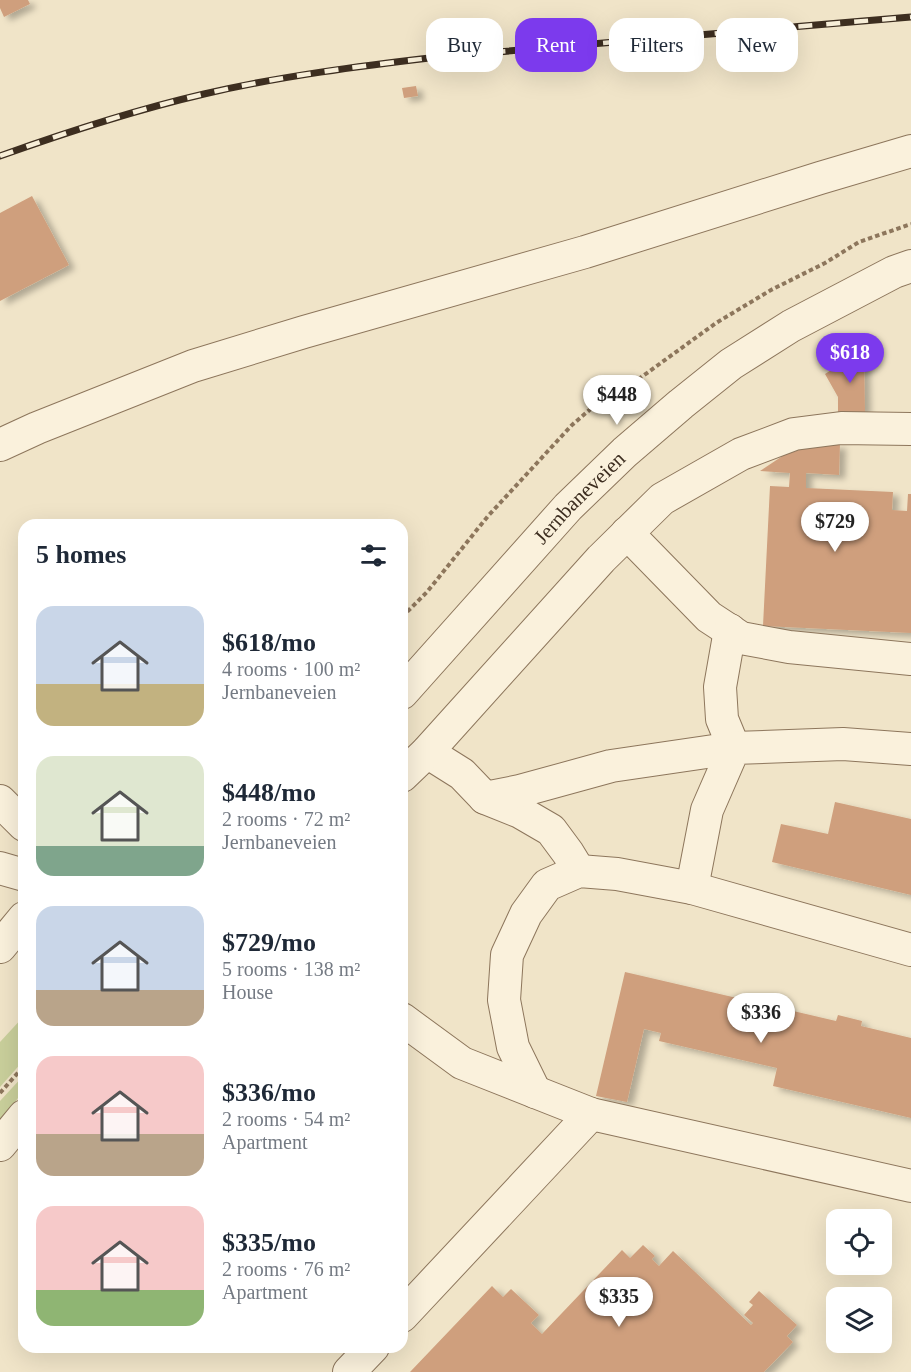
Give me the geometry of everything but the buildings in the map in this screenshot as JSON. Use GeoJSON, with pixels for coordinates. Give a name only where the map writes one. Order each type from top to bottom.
{"type":"FeatureCollection","features":[{"type":"Feature","properties":{"kind":"street"},"geometry":{"type":"LineString","coordinates":[[0,445],[36,428],[193,366],[585,252],[820,177],[911,151]]}},
{"type":"Feature","properties":{"kind":"street","name":"Jernbaneveien"},"geometry":{"type":"LineString","coordinates":[[408,686],[568,507],[625,452],[681,404],[731,364],[791,326],[894,272],[911,266]]}},
{"type":"Feature","properties":{"kind":"street"},"geometry":{"type":"LineString","coordinates":[[408,770],[428,752],[601,559],[662,499],[741,454],[794,434],[841,428],[911,429]]}},
{"type":"Feature","properties":{"kind":"street"},"geometry":{"type":"LineString","coordinates":[[627,533],[709,617],[741,638],[789,647],[911,660]]}},
{"type":"Feature","properties":{"kind":"street"},"geometry":{"type":"LineString","coordinates":[[692,888],[707,810],[734,748],[722,719],[720,687],[730,630]]}},
{"type":"Feature","properties":{"kind":"street"},"geometry":{"type":"LineString","coordinates":[[485,798],[520,791],[611,766],[734,748],[843,744],[911,749]]}},
{"type":"Feature","properties":{"kind":"street"},"geometry":{"type":"LineString","coordinates":[[428,752],[462,774],[485,798],[520,812],[551,830],[579,871]]}},
{"type":"Feature","properties":{"kind":"street"},"geometry":{"type":"LineString","coordinates":[[0,801],[18,819]]}},
{"type":"Feature","properties":{"kind":"street"},"geometry":{"type":"LineString","coordinates":[[0,868],[18,873]]}},
{"type":"Feature","properties":{"kind":"street"},"geometry":{"type":"LineString","coordinates":[[535,1092],[513,1047],[504,1000],[507,955],[526,914],[547,885],[579,871],[617,873],[692,888],[911,950]]}},
{"type":"Feature","properties":{"kind":"street"},"geometry":{"type":"LineString","coordinates":[[0,947],[18,925]]}},
{"type":"Feature","properties":{"kind":"street"},"geometry":{"type":"LineString","coordinates":[[408,1023],[462,1063],[591,1114],[911,1186]]}},
{"type":"Feature","properties":{"kind":"street"},"geometry":{"type":"LineString","coordinates":[[408,1310],[591,1114]]}},
{"type":"Feature","properties":{"kind":"street"},"geometry":{"type":"LineString","coordinates":[[0,1145],[18,1123]]}},
{"type":"Feature","properties":{"kind":"street"},"geometry":{"type":"LineString","coordinates":[[349,1372],[367,1353]]}},
{"type":"Feature","properties":{"kind":"path"},"geometry":{"type":"LineString","coordinates":[[408,612],[488,516],[572,425],[594,406],[625,389],[716,323],[771,290],[860,242],[911,224]]}},
{"type":"Feature","properties":{"kind":"path"},"geometry":{"type":"LineString","coordinates":[[0,1093],[18,1073]]}},
{"type":"Feature","properties":{"kind":"green space"},"geometry":{"type":"Polygon","coordinates":[[[18,1022],[18,1067],[0,1087],[0,1042],[18,1022]]]}},
{"type":"Feature","properties":{"kind":"green space"},"geometry":{"type":"Polygon","coordinates":[[[18,1082],[18,1098],[0,1122],[0,1101],[18,1082]]]}},
{"type":"Feature","properties":{"kind":"railway"},"geometry":{"type":"LineString","coordinates":[[0,156],[50,138],[178,100],[321,72],[438,57],[911,17]]}}]}
